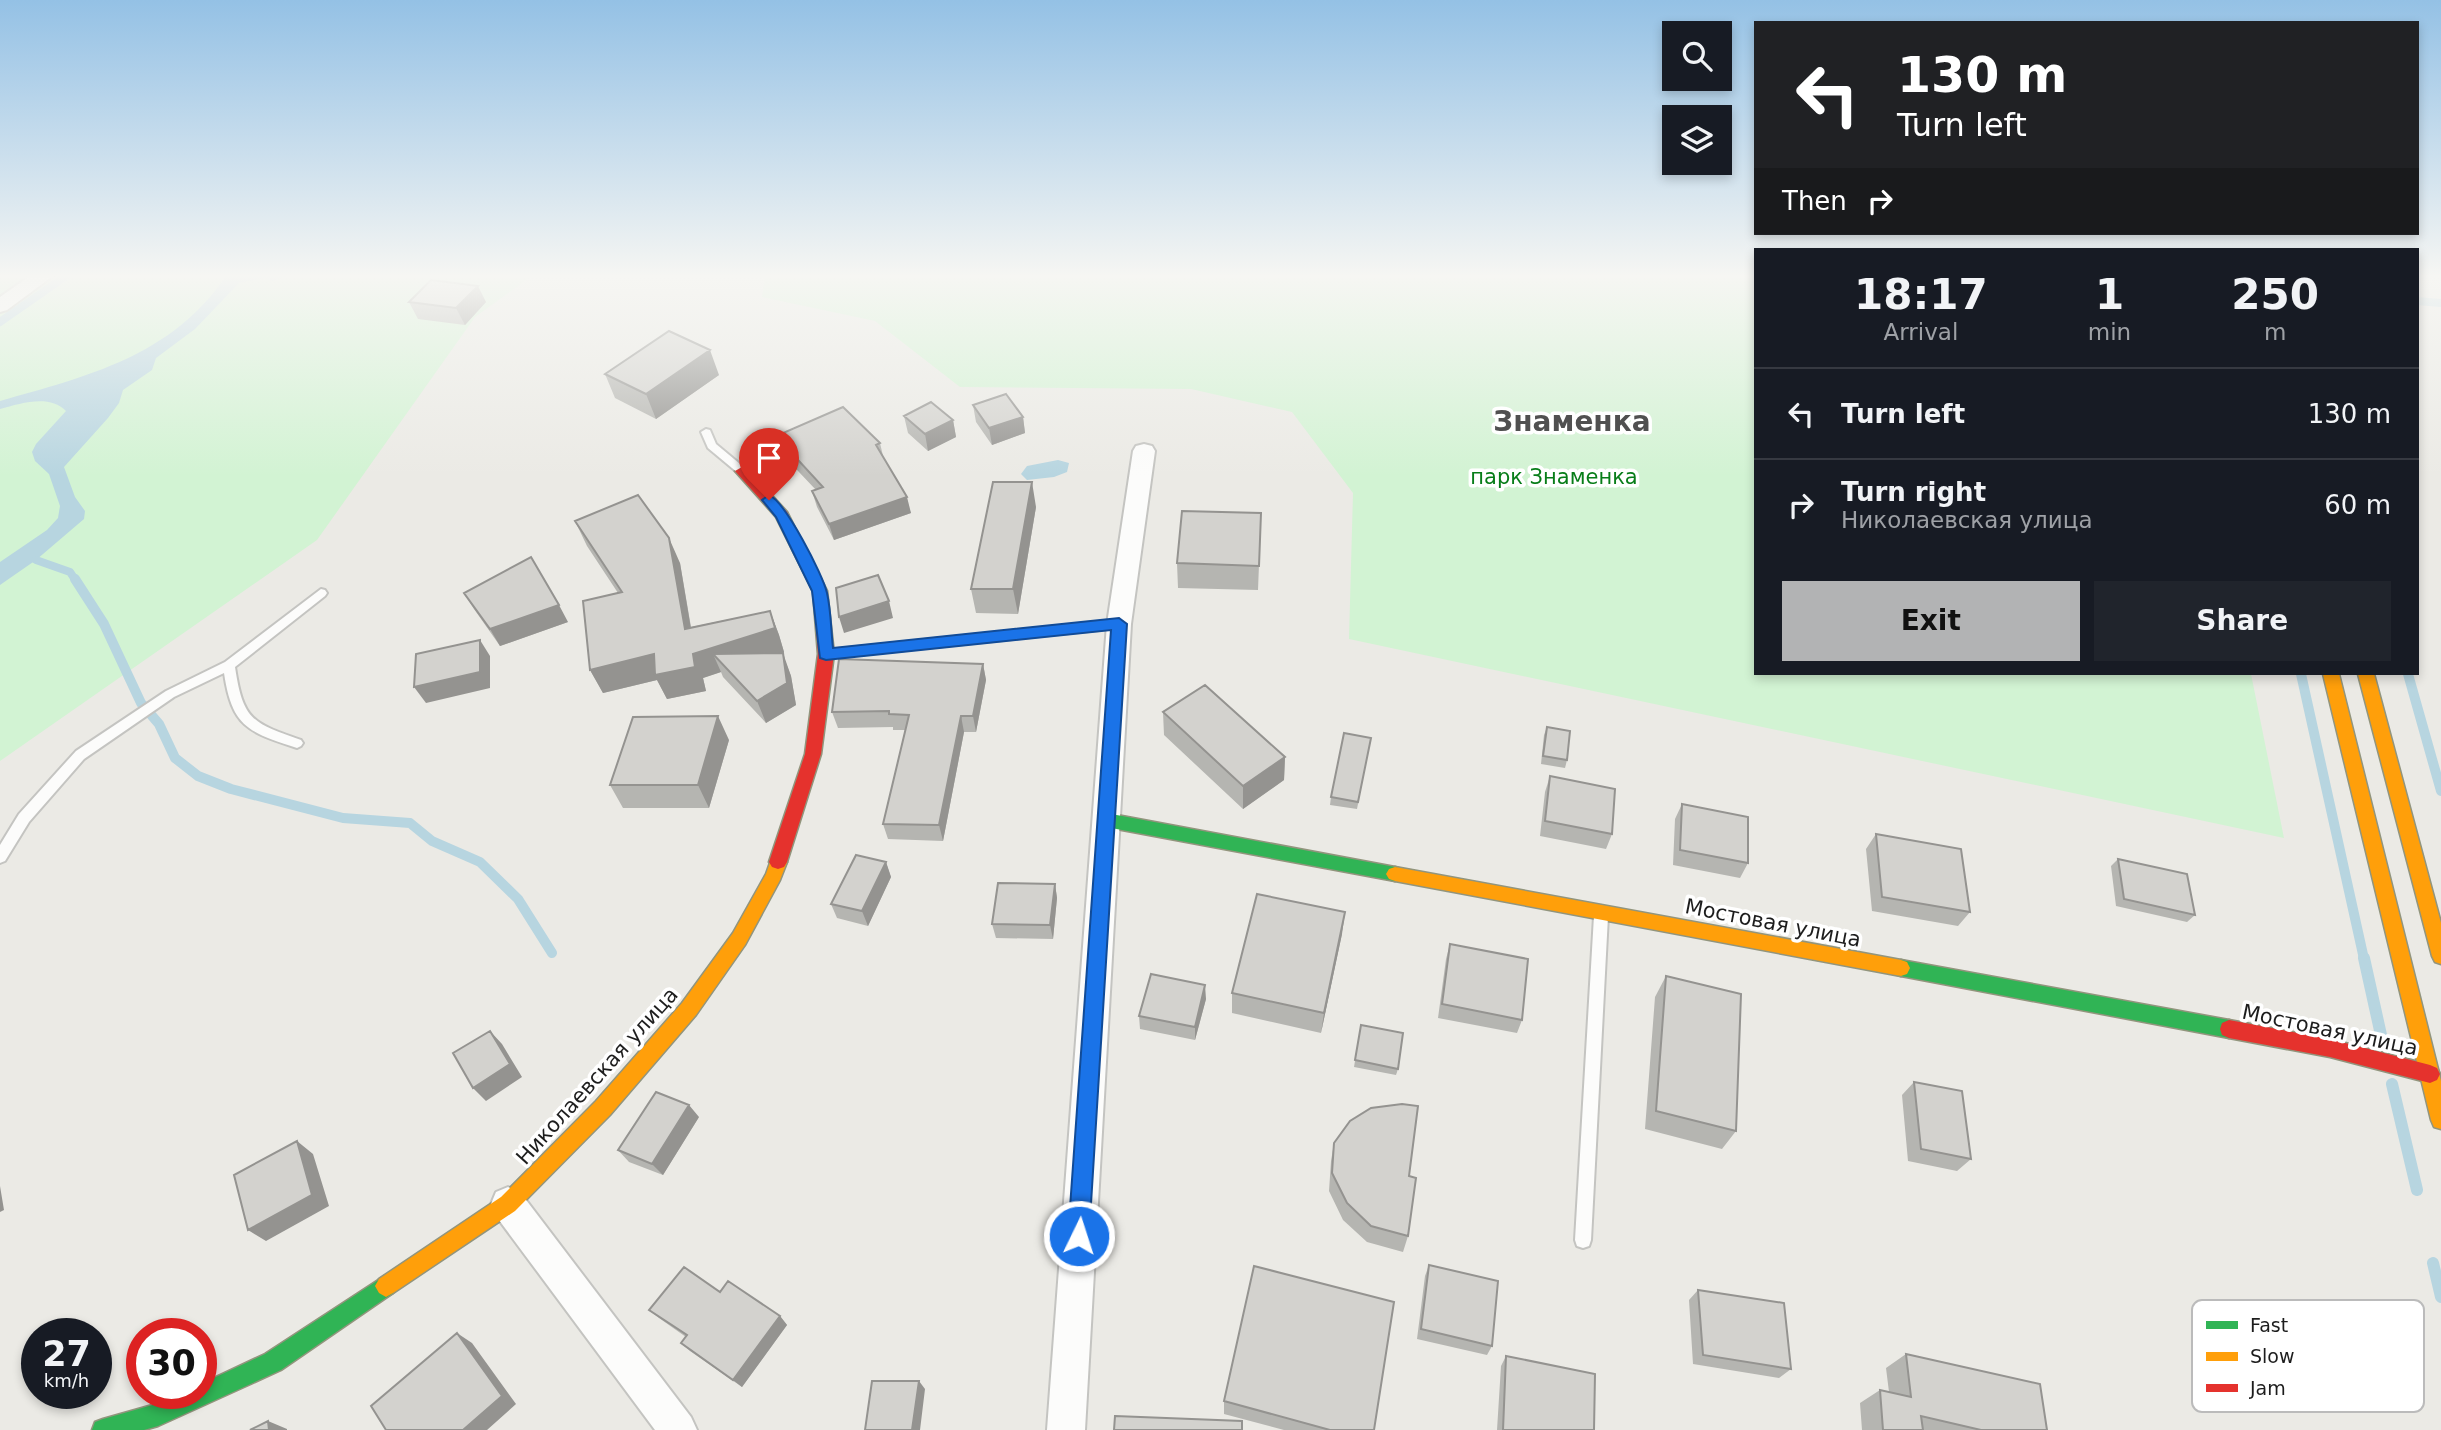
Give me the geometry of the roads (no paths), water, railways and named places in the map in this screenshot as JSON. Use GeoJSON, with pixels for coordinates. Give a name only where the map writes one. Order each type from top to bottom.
{"type":"FeatureCollection","features":[{"type":"Feature","properties":{"kind":"street"},"geometry":{"type":"LineString","coordinates":[[1066,1430],[1119,624],[1144,451]]}},
{"type":"Feature","properties":{"kind":"street","name":"Николаевская улица"},"geometry":{"type":"LineString","coordinates":[[103,1430],[158,1415],[273,1362],[508,1204],[603,1108],[689,1009],[739,939],[774,875],[813,754],[826,654],[820,591],[782,515],[742,471]]}},
{"type":"Feature","properties":{"kind":"street"},"geometry":{"type":"LineString","coordinates":[[2332,675],[2441,1120]]}},
{"type":"Feature","properties":{"kind":"street"},"geometry":{"type":"LineString","coordinates":[[2366,675],[2441,956]]}},
{"type":"Feature","properties":{"kind":"street","name":"Мостовая улица"},"geometry":{"type":"LineString","coordinates":[[1106,820],[2330,1048],[2430,1074]]}},
{"type":"Feature","properties":{"kind":"street"},"geometry":{"type":"LineString","coordinates":[[508,1204],[678,1430]]}},
{"type":"Feature","properties":{"kind":"lane"},"geometry":{"type":"LineString","coordinates":[[706,432],[712,446],[742,471]]}},
{"type":"Feature","properties":{"kind":"lane"},"geometry":{"type":"LineString","coordinates":[[0,857],[24,818],[61,773],[95,743],[170,694],[229,665],[321,593]]}},
{"type":"Feature","properties":{"kind":"lane"},"geometry":{"type":"LineString","coordinates":[[826,654],[1119,624]]}},
{"type":"Feature","properties":{"kind":"lane"},"geometry":{"type":"LineString","coordinates":[[229,665],[233,694],[239,712],[248,724],[297,743]]}},
{"type":"Feature","properties":{"kind":"lane"},"geometry":{"type":"LineString","coordinates":[[1583,1240],[1601,912]]}},
{"type":"Feature","properties":{"kind":"water"},"geometry":{"type":"Polygon","coordinates":[[[177,343],[156,358],[152,370],[123,390],[119,403],[108,418],[64,467],[75,497],[85,511],[84,519],[36,560],[0,585],[0,562],[47,530],[58,518],[60,506],[49,474],[35,461],[32,452],[66,411],[44,401],[0,409],[0,401],[96,372],[154,344],[177,343]]]}},
{"type":"Feature","properties":{"kind":"water"},"geometry":{"type":"Polygon","coordinates":[[[1058,460],[1069,463],[1067,472],[1054,477],[1027,480],[1021,474],[1027,466],[1058,460]]]}},
{"type":"Feature","properties":{"kind":"waterway"},"geometry":{"type":"LineString","coordinates":[[36,560],[70,572],[76,581]]}},
{"type":"Feature","properties":{"kind":"waterway"},"geometry":{"type":"LineString","coordinates":[[75,579],[104,624],[141,703],[159,724],[175,758],[198,776],[231,789],[343,818],[410,823],[432,841],[480,862],[518,899],[552,953]]}},
{"type":"Feature","properties":{"kind":"waterway"},"geometry":{"type":"LineString","coordinates":[[2301,675],[2364,959]]}},
{"type":"Feature","properties":{"kind":"waterway"},"geometry":{"type":"LineString","coordinates":[[2408,675],[2441,791]]}},
{"type":"Feature","properties":{"kind":"waterway"},"geometry":{"type":"LineString","coordinates":[[2364,958],[2381,1035]]}},
{"type":"Feature","properties":{"kind":"waterway"},"geometry":{"type":"LineString","coordinates":[[2392,1084],[2417,1190]]}},
{"type":"Feature","properties":{"kind":"waterway"},"geometry":{"type":"LineString","coordinates":[[2433,1263],[2441,1297]]}},
{"type":"Feature","properties":{"kind":"district","name":"Знаменка"},"geometry":{"type":"Point","coordinates":[1572,421]}},
{"type":"Feature","properties":{"kind":"park label","name":"парк Знаменка"},"geometry":{"type":"Point","coordinates":[1554,477]}}]}
